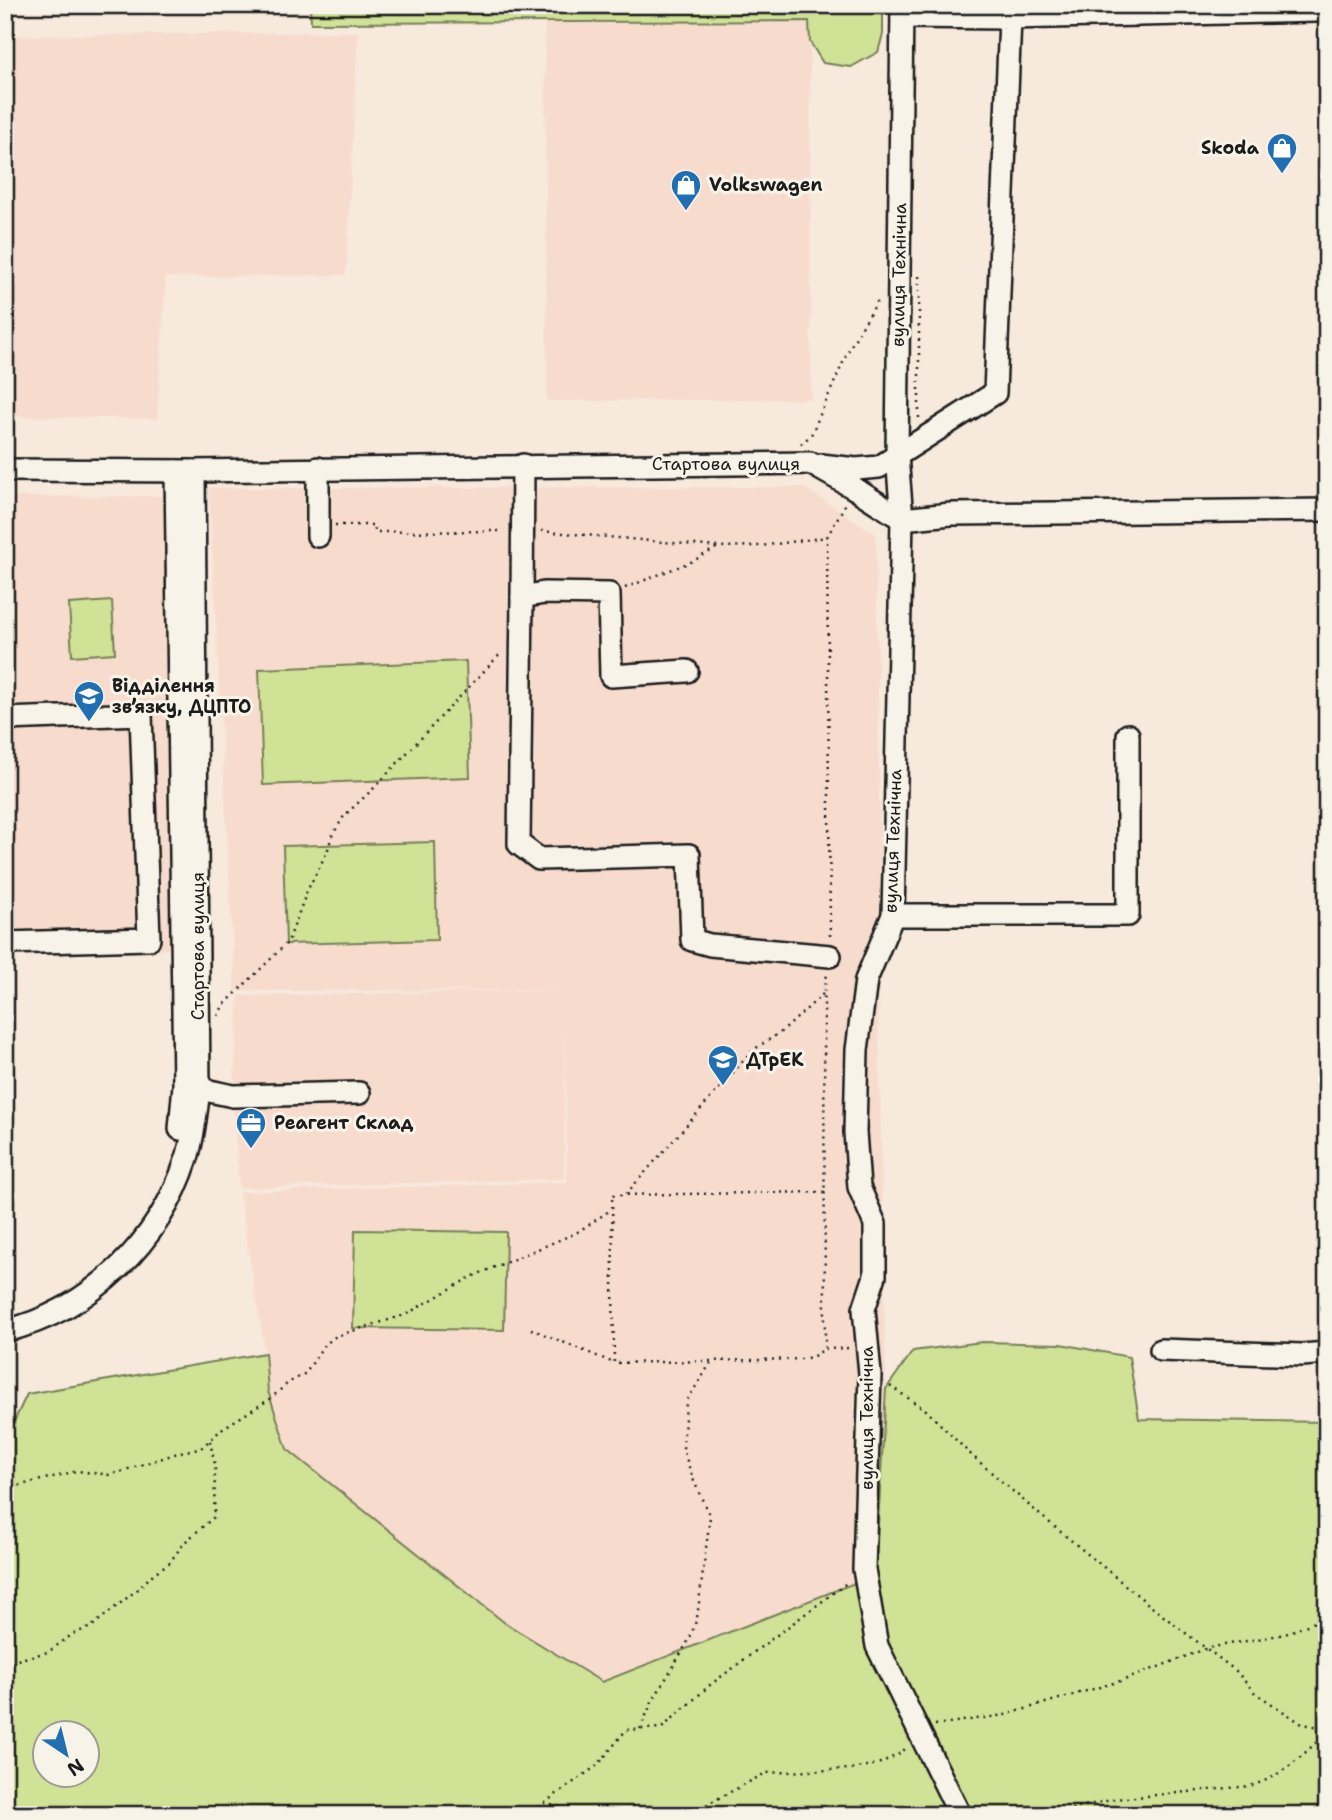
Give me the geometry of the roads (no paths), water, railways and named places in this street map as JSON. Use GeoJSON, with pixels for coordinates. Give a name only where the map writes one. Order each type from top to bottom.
{"type":"FeatureCollection","features":[{"type":"Feature","properties":{"kind":"street"},"geometry":{"type":"LineString","coordinates":[[902,11],[1010,18],[1320,9]]}},
{"type":"Feature","properties":{"kind":"street","name":"вулиця Технічна"},"geometry":{"type":"LineString","coordinates":[[902,11],[897,455],[902,519],[892,915],[866,980],[857,1050],[855,1132],[859,1187],[875,1224],[875,1276],[864,1309],[870,1374],[864,1569],[877,1646],[960,1815]]}},
{"type":"Feature","properties":{"kind":"street"},"geometry":{"type":"LineString","coordinates":[[810,463],[856,469],[879,467],[995,393],[1010,18]]}},
{"type":"Feature","properties":{"kind":"street","name":"Стартова вулиця"},"geometry":{"type":"LineString","coordinates":[[5,470],[185,471],[810,463],[902,519]]}},
{"type":"Feature","properties":{"kind":"street"},"geometry":{"type":"LineString","coordinates":[[523,465],[519,844],[539,859],[688,855],[692,940],[710,945],[830,956]]}},
{"type":"Feature","properties":{"kind":"street"},"geometry":{"type":"LineString","coordinates":[[318,468],[318,530]]}},
{"type":"Feature","properties":{"kind":"street","name":"Стартова вулиця"},"geometry":{"type":"LineString","coordinates":[[5,1331],[55,1313],[94,1290],[127,1261],[158,1219],[179,1178],[192,1135],[185,471]]}},
{"type":"Feature","properties":{"kind":"street"},"geometry":{"type":"LineString","coordinates":[[902,519],[951,514],[1327,510]]}},
{"type":"Feature","properties":{"kind":"street"},"geometry":{"type":"LineString","coordinates":[[522,597],[544,593],[609,594],[611,676],[687,671]]}},
{"type":"Feature","properties":{"kind":"street"},"geometry":{"type":"LineString","coordinates":[[5,719],[141,714],[149,939],[5,943]]}},
{"type":"Feature","properties":{"kind":"street"},"geometry":{"type":"LineString","coordinates":[[892,915],[1128,915],[1128,735]]}},
{"type":"Feature","properties":{"kind":"street"},"geometry":{"type":"LineString","coordinates":[[191,1087],[233,1096],[359,1093]]}},
{"type":"Feature","properties":{"kind":"street","name":"Стартова вулиця"},"geometry":{"type":"LineString","coordinates":[[180,1129],[191,1087]]}},
{"type":"Feature","properties":{"kind":"street"},"geometry":{"type":"LineString","coordinates":[[1161,1350],[1302,1355],[1327,1353]]}},
{"type":"Feature","properties":{"kind":"place","name":"Skoda"},"geometry":{"type":"Point","coordinates":[1282,175]}},
{"type":"Feature","properties":{"kind":"place","name":"Volkswagen"},"geometry":{"type":"Point","coordinates":[686,212]}},
{"type":"Feature","properties":{"kind":"place","name":"Відділення зв’язку, ДЦПТО"},"geometry":{"type":"Point","coordinates":[89,723]}},
{"type":"Feature","properties":{"kind":"place","name":"ДТрЕК"},"geometry":{"type":"Point","coordinates":[723,1087]}},
{"type":"Feature","properties":{"kind":"place","name":"Реагент Склад"},"geometry":{"type":"Point","coordinates":[251,1150]}}]}
